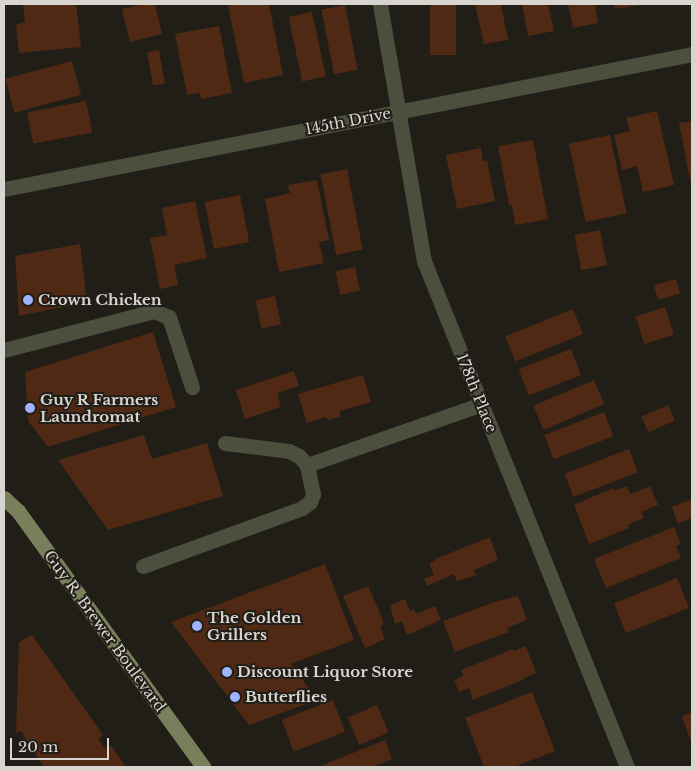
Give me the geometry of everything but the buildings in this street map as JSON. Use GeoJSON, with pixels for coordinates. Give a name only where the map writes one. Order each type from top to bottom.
{"type":"FeatureCollection","features":[{"type":"Feature","properties":{"kind":"main road","name":"Guy R. Brewer Boulevard"},"geometry":{"type":"LineString","coordinates":[[4,498],[18,511],[203,767]]}},
{"type":"Feature","properties":{"kind":"street","name":"178th Place"},"geometry":{"type":"LineString","coordinates":[[380,4],[400,111],[424,261],[627,767]]}},
{"type":"Feature","properties":{"kind":"street","name":"145th Drive"},"geometry":{"type":"LineString","coordinates":[[4,189],[692,54]]}},
{"type":"Feature","properties":{"kind":"street"},"geometry":{"type":"LineString","coordinates":[[4,350],[154,311],[169,317],[192,387]]}},
{"type":"Feature","properties":{"kind":"street"},"geometry":{"type":"LineString","coordinates":[[307,465],[482,404]]}},
{"type":"Feature","properties":{"kind":"street"},"geometry":{"type":"LineString","coordinates":[[142,566],[302,508],[310,502],[313,494],[307,465],[299,456],[289,451],[225,443]]}},
{"type":"Feature","properties":{"kind":"place","name":"Crown Chicken"},"geometry":{"type":"Point","coordinates":[28,300]}},
{"type":"Feature","properties":{"kind":"place","name":"Guy R Farmers Laundromat"},"geometry":{"type":"Point","coordinates":[30,408]}},
{"type":"Feature","properties":{"kind":"place","name":"The Golden Grillers"},"geometry":{"type":"Point","coordinates":[197,626]}},
{"type":"Feature","properties":{"kind":"place","name":"Discount Liquor Store"},"geometry":{"type":"Point","coordinates":[227,672]}},
{"type":"Feature","properties":{"kind":"place","name":"Butterflies"},"geometry":{"type":"Point","coordinates":[235,697]}}]}
